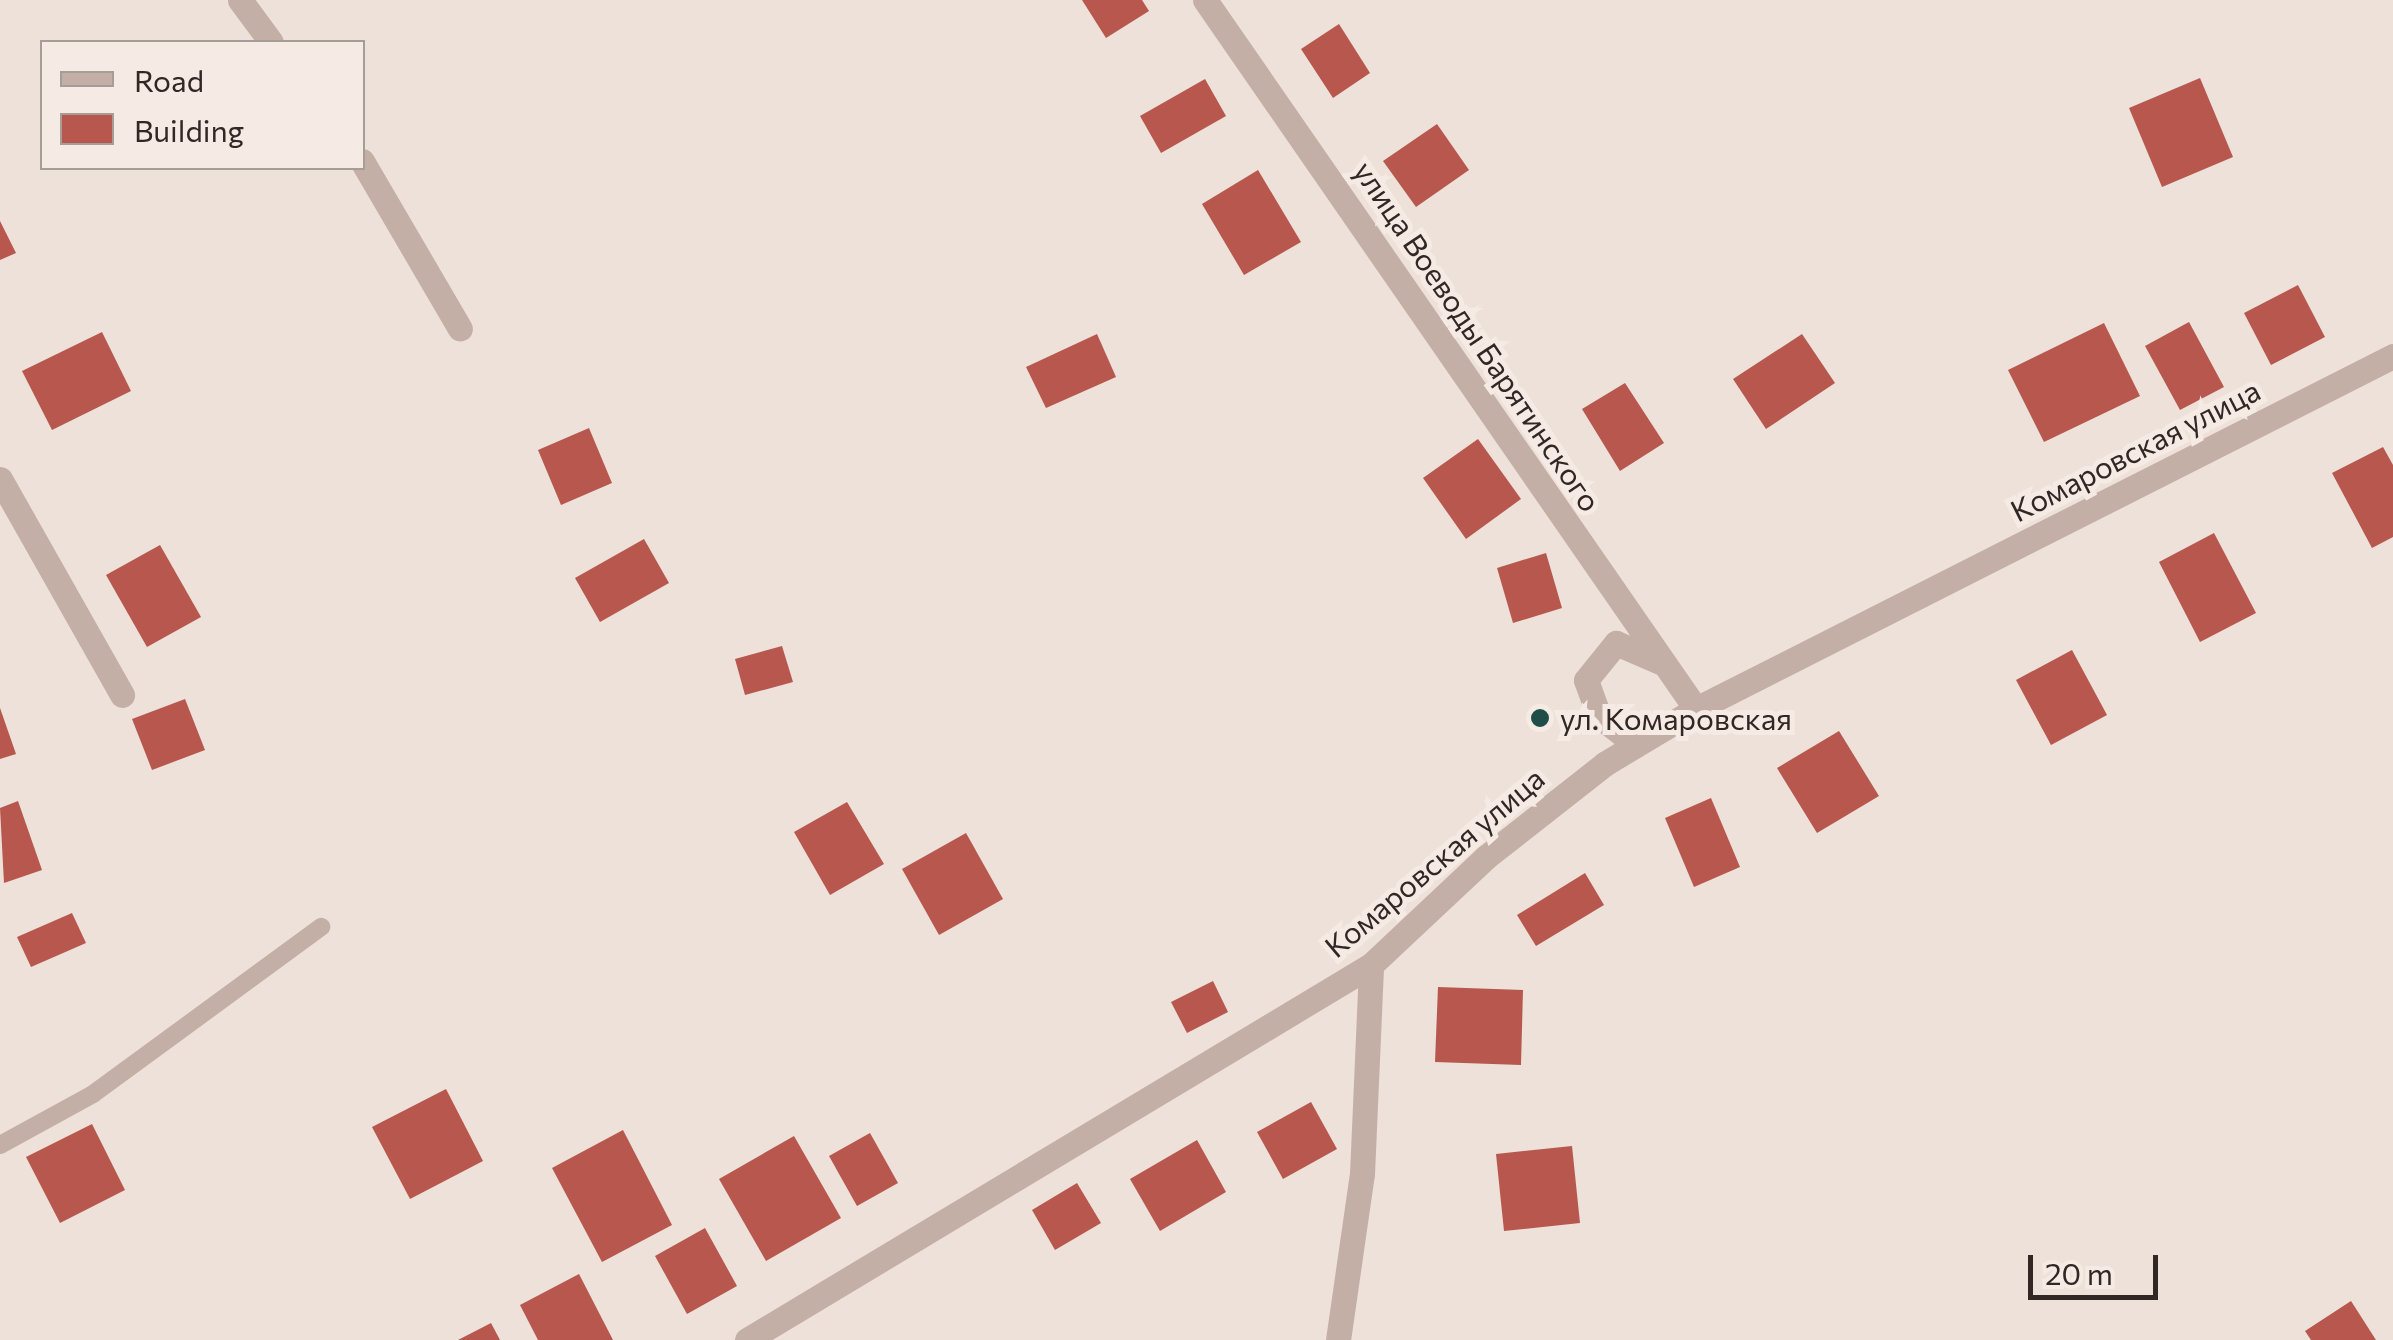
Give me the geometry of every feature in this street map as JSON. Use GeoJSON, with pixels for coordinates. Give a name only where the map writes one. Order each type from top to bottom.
{"type":"FeatureCollection","features":[{"type":"Feature","properties":{"kind":"street"},"geometry":{"type":"LineString","coordinates":[[240,0],[270,40]]}},
{"type":"Feature","properties":{"kind":"street","name":"улица Воеводы Барятинского"},"geometry":{"type":"LineString","coordinates":[[1204,0],[1660,662],[1688,714]]}},
{"type":"Feature","properties":{"kind":"street"},"geometry":{"type":"LineString","coordinates":[[365,165],[460,329]]}},
{"type":"Feature","properties":{"kind":"street","name":"Комаровская улица"},"geometry":{"type":"LineString","coordinates":[[747,1340],[1371,966],[1486,857],[1606,763],[1688,714],[2393,356]]}},
{"type":"Feature","properties":{"kind":"street"},"geometry":{"type":"LineString","coordinates":[[0,479],[122,695]]}},
{"type":"Feature","properties":{"kind":"street"},"geometry":{"type":"LineString","coordinates":[[1660,662],[1616,643],[1586,680],[1599,716],[1626,737],[1688,714]]}},
{"type":"Feature","properties":{"kind":"street"},"geometry":{"type":"LineString","coordinates":[[1338,1340],[1362,1174],[1371,966]]}},
{"type":"Feature","properties":{"kind":"lane"},"geometry":{"type":"LineString","coordinates":[[0,1145],[93,1094],[321,927]]}},
{"type":"Feature","properties":{"kind":"building"},"geometry":{"type":"Polygon","coordinates":[[[1082,0],[1142,0],[1149,11],[1106,38],[1082,0]]]}},
{"type":"Feature","properties":{"kind":"building"},"geometry":{"type":"Polygon","coordinates":[[[1339,24],[1370,73],[1333,98],[1301,49],[1339,24]]]}},
{"type":"Feature","properties":{"kind":"building"},"geometry":{"type":"Polygon","coordinates":[[[2200,78],[2233,157],[2162,187],[2129,108],[2200,78]]]}},
{"type":"Feature","properties":{"kind":"building"},"geometry":{"type":"Polygon","coordinates":[[[1205,79],[1226,116],[1161,153],[1140,116],[1205,79]]]}},
{"type":"Feature","properties":{"kind":"building"},"geometry":{"type":"Polygon","coordinates":[[[1437,124],[1469,170],[1416,207],[1383,161],[1437,124]]]}},
{"type":"Feature","properties":{"kind":"building"},"geometry":{"type":"Polygon","coordinates":[[[1258,170],[1301,242],[1244,275],[1202,204],[1258,170]]]}},
{"type":"Feature","properties":{"kind":"building"},"geometry":{"type":"Polygon","coordinates":[[[0,221],[16,253],[0,260],[0,221]]]}},
{"type":"Feature","properties":{"kind":"building"},"geometry":{"type":"Polygon","coordinates":[[[2298,285],[2325,337],[2271,365],[2244,313],[2298,285]]]}},
{"type":"Feature","properties":{"kind":"building"},"geometry":{"type":"Polygon","coordinates":[[[2189,322],[2224,387],[2180,410],[2145,346],[2189,322]]]}},
{"type":"Feature","properties":{"kind":"building"},"geometry":{"type":"Polygon","coordinates":[[[2104,323],[2140,396],[2044,442],[2008,370],[2104,323]]]}},
{"type":"Feature","properties":{"kind":"building"},"geometry":{"type":"Polygon","coordinates":[[[102,332],[131,391],[52,430],[22,371],[102,332]]]}},
{"type":"Feature","properties":{"kind":"building"},"geometry":{"type":"Polygon","coordinates":[[[1097,334],[1116,377],[1046,408],[1026,367],[1097,334]]]}},
{"type":"Feature","properties":{"kind":"building"},"geometry":{"type":"Polygon","coordinates":[[[1802,334],[1835,383],[1766,429],[1733,379],[1802,334]]]}},
{"type":"Feature","properties":{"kind":"building"},"geometry":{"type":"Polygon","coordinates":[[[1625,383],[1664,443],[1620,471],[1582,409],[1625,383]]]}},
{"type":"Feature","properties":{"kind":"building"},"geometry":{"type":"Polygon","coordinates":[[[589,428],[612,483],[561,505],[538,450],[589,428]]]}},
{"type":"Feature","properties":{"kind":"building"},"geometry":{"type":"Polygon","coordinates":[[[1478,439],[1521,499],[1466,539],[1423,478],[1478,439]]]}},
{"type":"Feature","properties":{"kind":"building"},"geometry":{"type":"Polygon","coordinates":[[[2383,447],[2393,465],[2393,537],[2372,548],[2332,473],[2383,447]]]}},
{"type":"Feature","properties":{"kind":"building"},"geometry":{"type":"Polygon","coordinates":[[[2214,533],[2256,613],[2200,642],[2159,562],[2214,533]]]}},
{"type":"Feature","properties":{"kind":"building"},"geometry":{"type":"Polygon","coordinates":[[[644,539],[669,583],[600,622],[575,578],[644,539]]]}},
{"type":"Feature","properties":{"kind":"building"},"geometry":{"type":"Polygon","coordinates":[[[160,545],[201,617],[147,647],[106,575],[160,545]]]}},
{"type":"Feature","properties":{"kind":"building"},"geometry":{"type":"Polygon","coordinates":[[[1546,553],[1562,608],[1513,623],[1497,568],[1546,553]]]}},
{"type":"Feature","properties":{"kind":"building"},"geometry":{"type":"Polygon","coordinates":[[[782,646],[793,682],[745,695],[735,659],[782,646]]]}},
{"type":"Feature","properties":{"kind":"building"},"geometry":{"type":"Polygon","coordinates":[[[2072,650],[2107,715],[2051,745],[2016,680],[2072,650]]]}},
{"type":"Feature","properties":{"kind":"building"},"geometry":{"type":"Polygon","coordinates":[[[185,699],[205,750],[152,770],[132,719],[185,699]]]}},
{"type":"Feature","properties":{"kind":"building"},"geometry":{"type":"Polygon","coordinates":[[[0,708],[16,754],[0,759],[0,708]]]}},
{"type":"Feature","properties":{"kind":"building"},"geometry":{"type":"Polygon","coordinates":[[[1839,731],[1879,796],[1817,833],[1777,768],[1839,731]]]}},
{"type":"Feature","properties":{"kind":"building"},"geometry":{"type":"Polygon","coordinates":[[[1711,798],[1740,867],[1694,887],[1665,818],[1711,798]]]}},
{"type":"Feature","properties":{"kind":"building"},"geometry":{"type":"Polygon","coordinates":[[[18,801],[42,870],[4,883],[0,808],[18,801]]]}},
{"type":"Feature","properties":{"kind":"building"},"geometry":{"type":"Polygon","coordinates":[[[847,802],[884,864],[830,895],[794,832],[847,802]]]}},
{"type":"Feature","properties":{"kind":"building"},"geometry":{"type":"Polygon","coordinates":[[[966,833],[1003,899],[939,935],[902,869],[966,833]]]}},
{"type":"Feature","properties":{"kind":"building"},"geometry":{"type":"Polygon","coordinates":[[[1585,873],[1604,905],[1536,946],[1517,915],[1585,873]]]}},
{"type":"Feature","properties":{"kind":"building"},"geometry":{"type":"Polygon","coordinates":[[[72,913],[86,943],[31,967],[17,937],[72,913]]]}},
{"type":"Feature","properties":{"kind":"building"},"geometry":{"type":"Polygon","coordinates":[[[1213,981],[1228,1012],[1187,1033],[1171,1002],[1213,981]]]}},
{"type":"Feature","properties":{"kind":"building"},"geometry":{"type":"Polygon","coordinates":[[[1438,987],[1523,990],[1521,1065],[1435,1062],[1438,987]]]}},
{"type":"Feature","properties":{"kind":"building"},"geometry":{"type":"Polygon","coordinates":[[[446,1089],[483,1161],[410,1199],[372,1127],[446,1089]]]}},
{"type":"Feature","properties":{"kind":"building"},"geometry":{"type":"Polygon","coordinates":[[[1311,1102],[1337,1149],[1283,1179],[1257,1132],[1311,1102]]]}},
{"type":"Feature","properties":{"kind":"building"},"geometry":{"type":"Polygon","coordinates":[[[92,1124],[125,1190],[60,1223],[26,1157],[92,1124]]]}},
{"type":"Feature","properties":{"kind":"building"},"geometry":{"type":"Polygon","coordinates":[[[623,1130],[672,1225],[602,1262],[552,1168],[623,1130]]]}},
{"type":"Feature","properties":{"kind":"building"},"geometry":{"type":"Polygon","coordinates":[[[870,1133],[898,1183],[857,1206],[829,1156],[870,1133]]]}},
{"type":"Feature","properties":{"kind":"building"},"geometry":{"type":"Polygon","coordinates":[[[794,1136],[841,1218],[766,1261],[719,1179],[794,1136]]]}},
{"type":"Feature","properties":{"kind":"building"},"geometry":{"type":"Polygon","coordinates":[[[1197,1140],[1226,1192],[1160,1231],[1130,1179],[1197,1140]]]}},
{"type":"Feature","properties":{"kind":"building"},"geometry":{"type":"Polygon","coordinates":[[[1572,1146],[1580,1223],[1504,1231],[1496,1154],[1572,1146]]]}},
{"type":"Feature","properties":{"kind":"building"},"geometry":{"type":"Polygon","coordinates":[[[1077,1183],[1101,1223],[1055,1250],[1032,1210],[1077,1183]]]}},
{"type":"Feature","properties":{"kind":"building"},"geometry":{"type":"Polygon","coordinates":[[[705,1228],[737,1286],[687,1314],[655,1256],[705,1228]]]}},
{"type":"Feature","properties":{"kind":"building"},"geometry":{"type":"Polygon","coordinates":[[[579,1274],[613,1340],[538,1340],[520,1305],[579,1274]]]}},
{"type":"Feature","properties":{"kind":"building"},"geometry":{"type":"Polygon","coordinates":[[[2351,1301],[2376,1340],[2311,1340],[2305,1331],[2351,1301]]]}},
{"type":"Feature","properties":{"kind":"building"},"geometry":{"type":"Polygon","coordinates":[[[491,1323],[500,1340],[458,1340],[491,1323]]]}},
{"type":"Feature","properties":{"kind":"place","name":"ул. Комаровская"},"geometry":{"type":"Point","coordinates":[1540,718]}}]}
